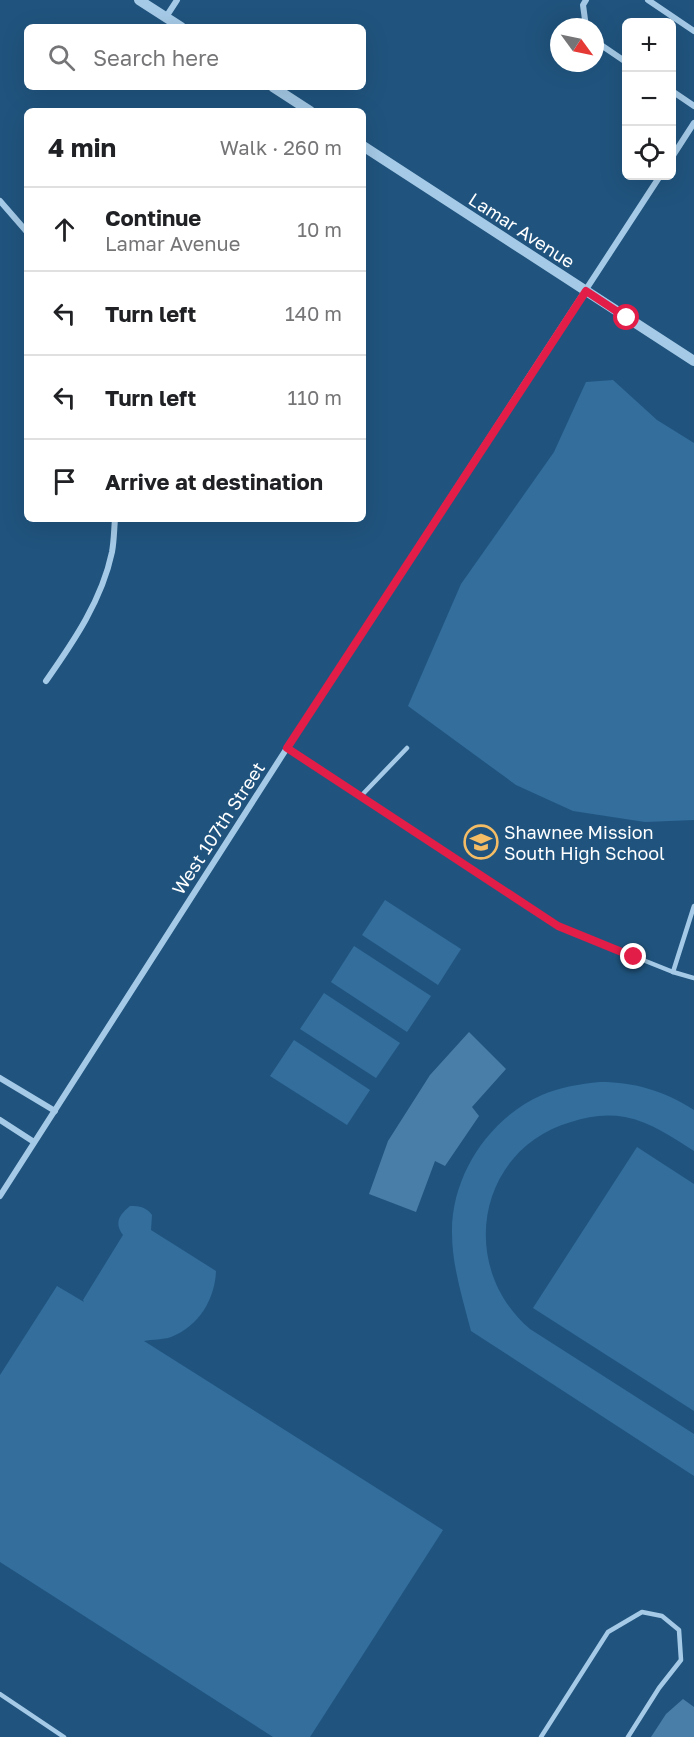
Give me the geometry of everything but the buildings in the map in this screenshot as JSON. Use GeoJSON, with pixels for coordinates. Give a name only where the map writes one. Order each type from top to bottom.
{"type":"FeatureCollection","features":[{"type":"Feature","properties":{"kind":"street"},"geometry":{"type":"LineString","coordinates":[[139,0],[176,24]]}},
{"type":"Feature","properties":{"kind":"street"},"geometry":{"type":"LineString","coordinates":[[166,17],[177,0]]}},
{"type":"Feature","properties":{"kind":"street"},"geometry":{"type":"LineString","coordinates":[[585,18],[583,4],[586,0]]}},
{"type":"Feature","properties":{"kind":"street"},"geometry":{"type":"LineString","coordinates":[[648,0],[694,31]]}},
{"type":"Feature","properties":{"kind":"street"},"geometry":{"type":"LineString","coordinates":[[604,47],[622,59]]}},
{"type":"Feature","properties":{"kind":"street"},"geometry":{"type":"LineString","coordinates":[[278,90],[304,108]]}},
{"type":"Feature","properties":{"kind":"street"},"geometry":{"type":"LineString","coordinates":[[676,95],[694,106]]}},
{"type":"Feature","properties":{"kind":"street"},"geometry":{"type":"LineString","coordinates":[[676,151],[694,123]]}},
{"type":"Feature","properties":{"kind":"street","name":"Lamar Avenue"},"geometry":{"type":"LineString","coordinates":[[366,148],[694,361]]}},
{"type":"Feature","properties":{"kind":"street","name":"West 107th Street"},"geometry":{"type":"LineString","coordinates":[[0,1196],[287,748],[657,180]]}},
{"type":"Feature","properties":{"kind":"street"},"geometry":{"type":"LineString","coordinates":[[0,201],[24,229]]}},
{"type":"Feature","properties":{"kind":"street"},"geometry":{"type":"LineString","coordinates":[[46,681],[75,639],[99,595],[112,551],[115,522]]}},
{"type":"Feature","properties":{"kind":"street"},"geometry":{"type":"LineString","coordinates":[[0,1078],[55,1111]]}},
{"type":"Feature","properties":{"kind":"street"},"geometry":{"type":"LineString","coordinates":[[0,1120],[34,1142]]}},
{"type":"Feature","properties":{"kind":"lane"},"geometry":{"type":"LineString","coordinates":[[287,748],[558,926],[673,972],[694,978]]}},
{"type":"Feature","properties":{"kind":"lane"},"geometry":{"type":"LineString","coordinates":[[361,796],[407,748]]}},
{"type":"Feature","properties":{"kind":"lane"},"geometry":{"type":"LineString","coordinates":[[673,972],[694,906]]}},
{"type":"Feature","properties":{"kind":"lane"},"geometry":{"type":"LineString","coordinates":[[542,1737],[608,1632],[642,1612],[662,1616],[679,1630],[681,1660],[659,1688],[628,1737]]}},
{"type":"Feature","properties":{"kind":"lane"},"geometry":{"type":"LineString","coordinates":[[0,1694],[64,1737]]}},
{"type":"Feature","properties":{"kind":"shaded area"},"geometry":{"type":"Polygon","coordinates":[[[613,380],[657,420],[694,443],[694,820],[645,822],[573,811],[516,785],[408,706],[461,584],[554,452],[586,382],[613,380]]]}},
{"type":"Feature","properties":{"kind":"shaded area"},"geometry":{"type":"Polygon","coordinates":[[[385,900],[461,949],[438,985],[362,935],[385,900]]]}},
{"type":"Feature","properties":{"kind":"shaded area"},"geometry":{"type":"Polygon","coordinates":[[[354,946],[431,996],[407,1032],[331,982],[354,946]]]}},
{"type":"Feature","properties":{"kind":"shaded area"},"geometry":{"type":"Polygon","coordinates":[[[324,993],[400,1043],[376,1078],[300,1029],[324,993]]]}},
{"type":"Feature","properties":{"kind":"shaded area"},"geometry":{"type":"Polygon","coordinates":[[[294,1040],[370,1090],[347,1125],[270,1076],[294,1040]]]}},
{"type":"Feature","properties":{"kind":"shaded area"},"geometry":{"type":"Polygon","coordinates":[[[600,1082],[649,1089],[694,1110],[694,1151],[652,1126],[635,1119],[618,1116],[598,1116],[578,1120],[539,1136],[515,1157],[497,1183],[488,1212],[486,1243],[492,1274],[507,1303],[530,1329],[694,1434],[694,1476],[471,1331],[458,1283],[452,1245],[453,1212],[466,1170],[477,1151],[505,1118],[523,1105],[556,1090],[600,1082]]]}},
{"type":"Feature","properties":{"kind":"shaded area"},"geometry":{"type":"Polygon","coordinates":[[[637,1147],[694,1184],[694,1411],[533,1308],[637,1147]]]}},
{"type":"Feature","properties":{"kind":"shaded area"},"geometry":{"type":"Polygon","coordinates":[[[130,1206],[147,1210],[152,1215],[151,1230],[216,1271],[209,1301],[190,1326],[165,1339],[144,1341],[443,1530],[310,1737],[273,1737],[0,1562],[0,1375],[57,1286],[84,1302],[83,1300],[123,1235],[118,1223],[130,1206]]]}},
{"type":"Feature","properties":{"kind":"place","name":"Shawnee Mission South High School"},"geometry":{"type":"Point","coordinates":[481,842]}},
{"type":"Feature","properties":{"kind":"route"},"geometry":{"type":"LineString","coordinates":[[627,318],[586,291],[287,748],[558,926],[634,957]]}}]}
